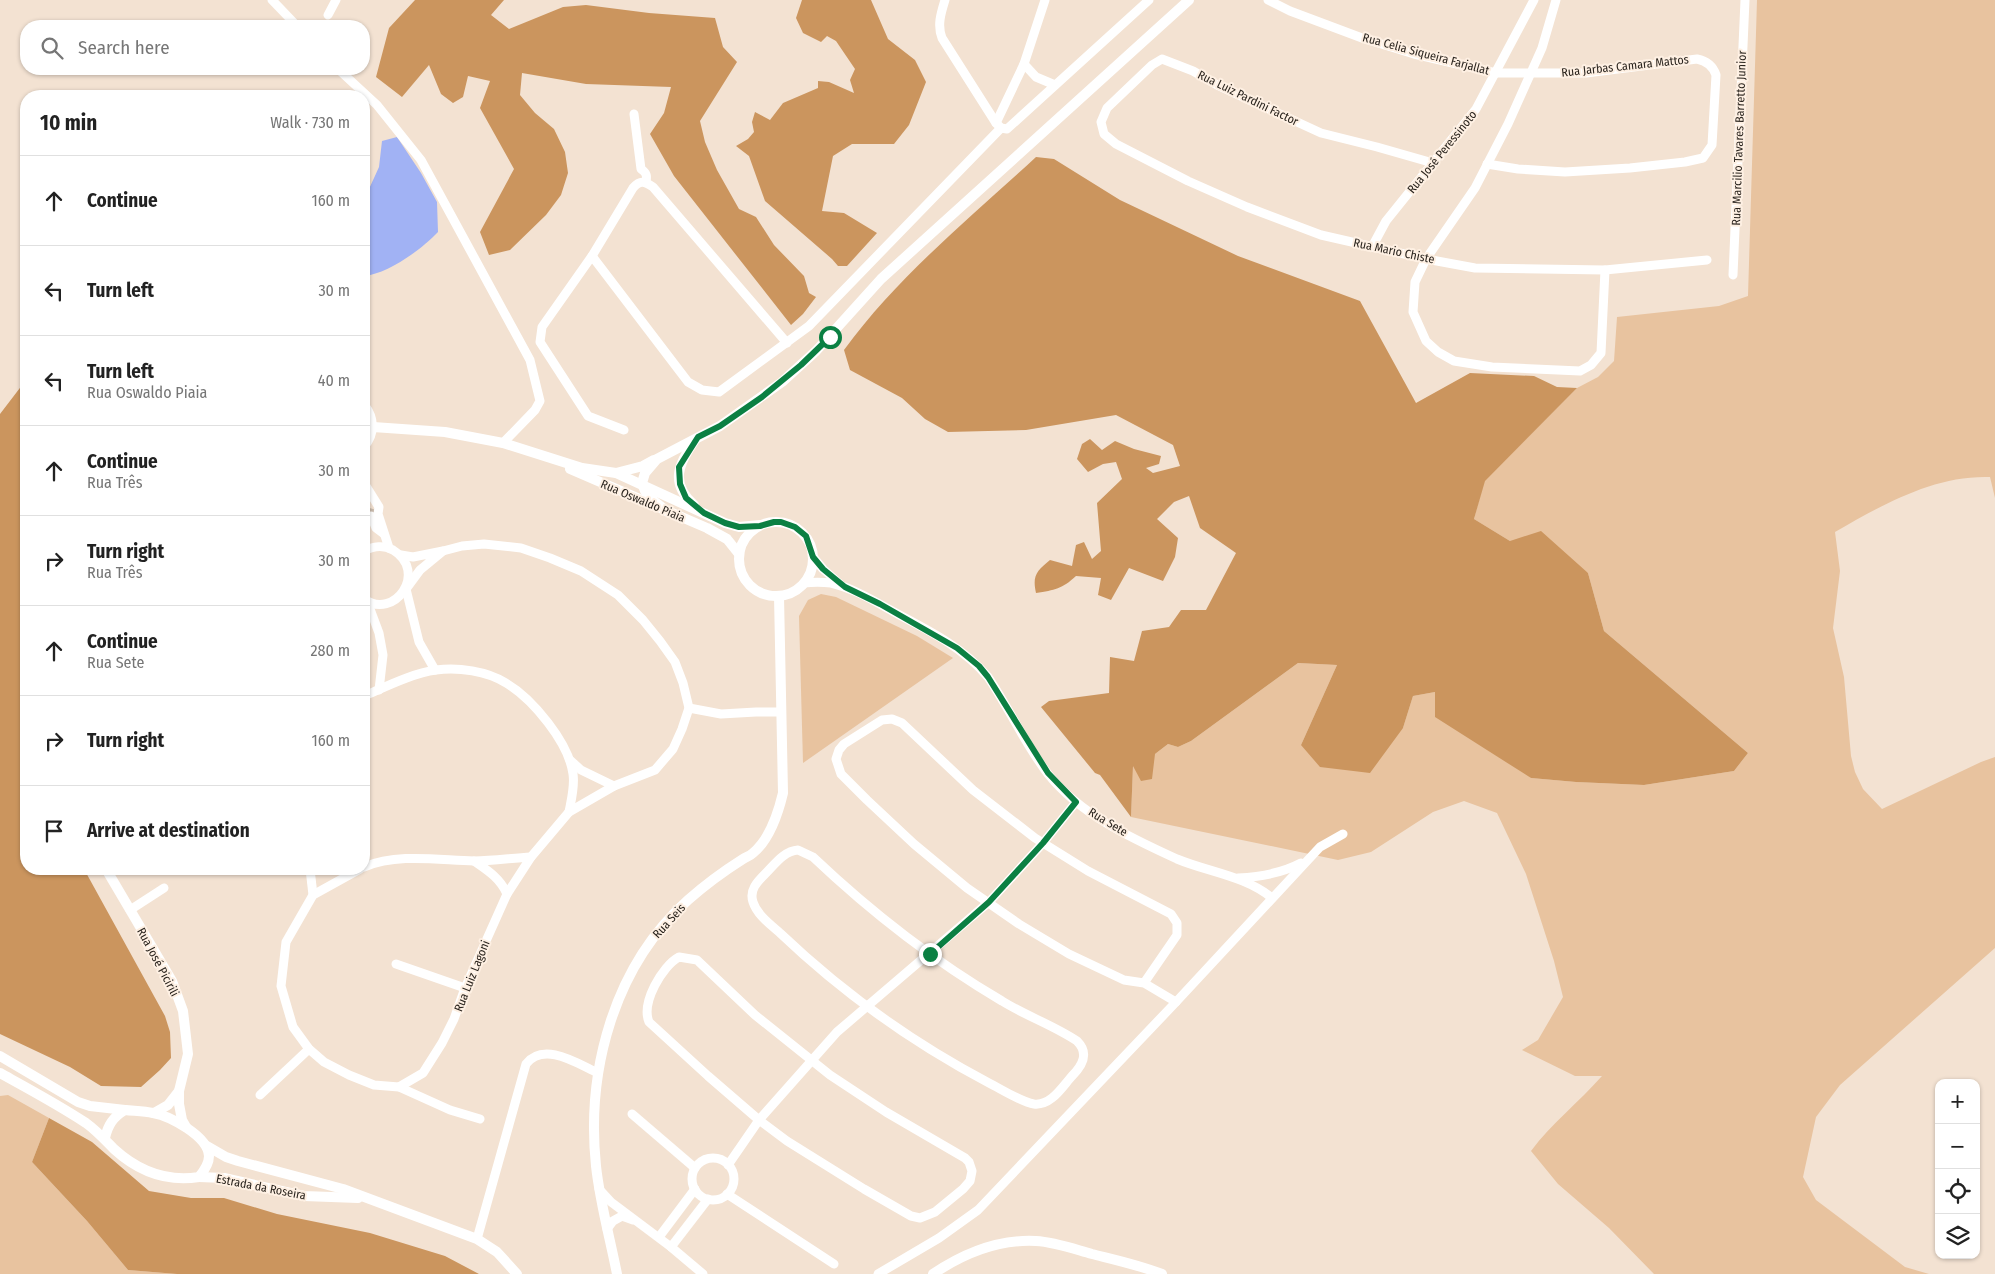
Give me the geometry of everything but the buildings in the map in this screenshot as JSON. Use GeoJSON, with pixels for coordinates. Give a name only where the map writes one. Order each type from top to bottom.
{"type":"FeatureCollection","features":[{"type":"Feature","properties":{"kind":"street"},"geometry":{"type":"LineString","coordinates":[[272,0],[291,20]]}},
{"type":"Feature","properties":{"kind":"street"},"geometry":{"type":"LineString","coordinates":[[328,15],[336,0]]}},
{"type":"Feature","properties":{"kind":"street"},"geometry":{"type":"LineString","coordinates":[[945,0],[940,17],[939,30],[942,38],[998,125],[1006,129],[1149,0]]}},
{"type":"Feature","properties":{"kind":"street"},"geometry":{"type":"LineString","coordinates":[[592,256],[688,382],[702,390],[719,392],[809,326],[998,125],[1024,64],[1045,0]]}},
{"type":"Feature","properties":{"kind":"street"},"geometry":{"type":"LineString","coordinates":[[616,473],[643,466],[741,412],[801,365],[881,279],[1189,0]]}},
{"type":"Feature","properties":{"kind":"street","name":"Rua Celia Siqueira Farjallat"},"geometry":{"type":"LineString","coordinates":[[1268,0],[1290,11],[1362,38],[1414,54],[1496,73],[1530,74]]}},
{"type":"Feature","properties":{"kind":"street","name":"Rua José Peressinoto"},"geometry":{"type":"LineString","coordinates":[[1372,247],[1386,221],[1476,109],[1534,0]]}},
{"type":"Feature","properties":{"kind":"street"},"geometry":{"type":"LineString","coordinates":[[1556,0],[1542,48],[1508,124],[1475,188],[1426,259],[1415,282],[1413,312],[1426,341],[1438,352],[1454,361],[1492,368],[1580,371],[1597,360],[1601,353],[1605,270]]}},
{"type":"Feature","properties":{"kind":"street","name":"Rua Marcilio Tavares Barretto Junior"},"geometry":{"type":"LineString","coordinates":[[1733,275],[1745,0]]}},
{"type":"Feature","properties":{"kind":"street","name":"Rua Luiz Pardini Factor"},"geometry":{"type":"LineString","coordinates":[[1104,134],[1101,122],[1107,108],[1152,65],[1162,59],[1193,71],[1219,86],[1321,134],[1377,147],[1432,163]]}},
{"type":"Feature","properties":{"kind":"street","name":"Rua Jarbas Camara Mattos"},"geometry":{"type":"LineString","coordinates":[[1487,164],[1518,169],[1565,172],[1630,168],[1685,162],[1703,158],[1711,148],[1716,75],[1706,62],[1697,59],[1586,73],[1530,74]]}},
{"type":"Feature","properties":{"kind":"street"},"geometry":{"type":"LineString","coordinates":[[1024,64],[1036,77],[1055,85]]}},
{"type":"Feature","properties":{"kind":"street"},"geometry":{"type":"LineString","coordinates":[[345,75],[361,90]]}},
{"type":"Feature","properties":{"kind":"street"},"geometry":{"type":"LineString","coordinates":[[370,98],[378,105],[421,160],[530,360],[540,401],[535,410],[503,443]]}},
{"type":"Feature","properties":{"kind":"street"},"geometry":{"type":"LineString","coordinates":[[634,114],[641,169],[637,170],[634,175],[642,183],[653,187],[787,342]]}},
{"type":"Feature","properties":{"kind":"street","name":"Rua Mario Chiste"},"geometry":{"type":"LineString","coordinates":[[1104,134],[1116,144],[1188,181],[1247,207],[1321,235],[1426,259],[1475,268],[1605,270],[1707,260]]}},
{"type":"Feature","properties":{"kind":"street"},"geometry":{"type":"LineString","coordinates":[[624,430],[588,416],[540,342],[542,327],[642,183]]}},
{"type":"Feature","properties":{"kind":"street"},"geometry":{"type":"LineString","coordinates":[[370,417],[373,427],[370,434]]}},
{"type":"Feature","properties":{"kind":"street","name":"Rua Oswaldo Piaia"},"geometry":{"type":"LineString","coordinates":[[373,427],[445,432],[503,443],[582,468],[616,473],[642,483],[725,523],[739,527],[760,526]]}},
{"type":"Feature","properties":{"kind":"street"},"geometry":{"type":"LineString","coordinates":[[698,437],[681,462],[679,478],[686,498],[704,513]]}},
{"type":"Feature","properties":{"kind":"street","name":"Rua Oswaldo Piaia"},"geometry":{"type":"LineString","coordinates":[[541,455],[727,539],[739,554]]}},
{"type":"Feature","properties":{"kind":"street"},"geometry":{"type":"LineString","coordinates":[[657,459],[645,473],[642,483],[645,491],[668,512]]}},
{"type":"Feature","properties":{"kind":"street"},"geometry":{"type":"LineString","coordinates":[[370,495],[379,507],[378,514],[390,548]]}},
{"type":"Feature","properties":{"kind":"street"},"geometry":{"type":"LineString","coordinates":[[370,516],[376,528],[384,534]]}},
{"type":"Feature","properties":{"kind":"street"},"geometry":{"type":"LineString","coordinates":[[781,522],[795,527],[806,536],[813,557],[811,571],[804,584],[793,592],[778,596],[764,594],[746,582],[740,568],[739,554],[744,540],[753,529],[760,526],[781,522]]}},
{"type":"Feature","properties":{"kind":"street"},"geometry":{"type":"LineString","coordinates":[[401,555],[413,557],[462,546],[484,544],[521,548],[550,558],[581,571],[618,595],[643,620],[675,662],[683,683],[689,708],[682,729],[672,749],[655,770],[614,786],[569,812]]}},
{"type":"Feature","properties":{"kind":"street"},"geometry":{"type":"LineString","coordinates":[[370,549],[390,548],[401,555],[406,562],[409,571],[406,589],[419,642],[435,670]]}},
{"type":"Feature","properties":{"kind":"street"},"geometry":{"type":"LineString","coordinates":[[370,602],[384,604],[393,601],[406,589],[420,570],[443,551]]}},
{"type":"Feature","properties":{"kind":"street","name":"Rua Sete"},"geometry":{"type":"LineString","coordinates":[[813,557],[823,569],[845,587],[925,629],[957,648],[979,666],[998,692],[1048,773],[1076,802],[1094,816],[1180,860],[1256,887],[1272,898]]}},
{"type":"Feature","properties":{"kind":"street","name":"Rua Sete"},"geometry":{"type":"LineString","coordinates":[[804,584],[823,582],[845,587]]}},
{"type":"Feature","properties":{"kind":"street","name":"Rua Seis"},"geometry":{"type":"LineString","coordinates":[[617,1274],[599,1189],[594,1132],[598,1072],[604,1043],[625,985],[646,947],[688,900],[718,876],[752,854],[773,825],[783,793],[778,596]]}},
{"type":"Feature","properties":{"kind":"street"},"geometry":{"type":"LineString","coordinates":[[370,612],[379,633],[383,655],[379,690]]}},
{"type":"Feature","properties":{"kind":"street"},"geometry":{"type":"LineString","coordinates":[[370,694],[435,670],[454,669],[477,672],[506,683],[529,702],[545,719],[570,760],[581,770],[614,786]]}},
{"type":"Feature","properties":{"kind":"street"},"geometry":{"type":"LineString","coordinates":[[689,708],[721,714],[780,712]]}},
{"type":"Feature","properties":{"kind":"street"},"geometry":{"type":"LineString","coordinates":[[1144,983],[1177,936],[1178,930],[1175,918],[1166,910],[1088,871],[1014,823],[973,790],[902,723],[882,720],[841,747],[836,759],[841,774],[914,844],[967,888],[1019,924],[1069,954],[1124,980],[1144,983],[1176,1002]]}},
{"type":"Feature","properties":{"kind":"street"},"geometry":{"type":"LineString","coordinates":[[569,812],[574,776],[570,760]]}},
{"type":"Feature","properties":{"kind":"street"},"geometry":{"type":"LineString","coordinates":[[728,1165],[759,1120],[837,1032],[865,1006],[930,954],[989,902],[1043,843],[1076,802]]}},
{"type":"Feature","properties":{"kind":"street","name":"Rua Luiz Lagoni"},"geometry":{"type":"LineString","coordinates":[[399,1087],[423,1073],[454,1019],[465,988],[507,894],[531,857],[569,812]]}},
{"type":"Feature","properties":{"kind":"street"},"geometry":{"type":"LineString","coordinates":[[878,1274],[939,1238],[978,1210],[1176,1002],[1309,858],[1320,847],[1343,834]]}},
{"type":"Feature","properties":{"kind":"street"},"geometry":{"type":"LineString","coordinates":[[798,850],[808,853],[891,926],[930,954],[1004,1002],[1072,1037],[1080,1044],[1084,1055],[1082,1066],[1048,1102],[1034,1104],[954,1063],[865,1006],[810,961],[759,913],[753,904],[754,886],[786,853],[798,850]]}},
{"type":"Feature","properties":{"kind":"street"},"geometry":{"type":"LineString","coordinates":[[370,865],[377,862],[408,859],[444,858],[473,861],[531,857]]}},
{"type":"Feature","properties":{"kind":"street"},"geometry":{"type":"LineString","coordinates":[[1230,878],[1271,874],[1291,868],[1309,858]]}},
{"type":"Feature","properties":{"kind":"street"},"geometry":{"type":"LineString","coordinates":[[473,861],[503,884],[507,894]]}},
{"type":"Feature","properties":{"kind":"street","name":"Rua José Picirili"},"geometry":{"type":"LineString","coordinates":[[110,875],[172,982],[183,1011],[188,1054],[180,1091],[180,1112],[187,1128]]}},
{"type":"Feature","properties":{"kind":"street"},"geometry":{"type":"LineString","coordinates":[[311,875],[313,896]]}},
{"type":"Feature","properties":{"kind":"street"},"geometry":{"type":"LineString","coordinates":[[348,875],[313,896],[286,942],[281,986],[293,1027],[309,1049],[324,1062],[349,1076],[374,1085],[399,1087],[450,1110],[480,1119]]}},
{"type":"Feature","properties":{"kind":"street"},"geometry":{"type":"LineString","coordinates":[[130,910],[164,888]]}},
{"type":"Feature","properties":{"kind":"street"},"geometry":{"type":"LineString","coordinates":[[679,957],[691,958],[696,960],[755,1014],[811,1060],[830,1075],[879,1107],[965,1158],[969,1162],[972,1171],[968,1185],[935,1212],[920,1218],[911,1216],[812,1158],[759,1120],[649,1022],[646,1013],[647,1005],[664,970],[672,961],[679,957]]}},
{"type":"Feature","properties":{"kind":"street"},"geometry":{"type":"LineString","coordinates":[[396,964],[465,988]]}},
{"type":"Feature","properties":{"kind":"street"},"geometry":{"type":"LineString","coordinates":[[260,1095],[309,1049]]}},
{"type":"Feature","properties":{"kind":"street"},"geometry":{"type":"LineString","coordinates":[[478,1239],[526,1064],[534,1056],[547,1053],[598,1072]]}},
{"type":"Feature","properties":{"kind":"street","name":"Estrada da Roseira"},"geometry":{"type":"LineString","coordinates":[[0,1056],[78,1102],[90,1106],[154,1113],[187,1128],[207,1146],[226,1157],[316,1180],[478,1239],[497,1252],[517,1274]]}},
{"type":"Feature","properties":{"kind":"street","name":"Estrada da Roseira"},"geometry":{"type":"LineString","coordinates":[[0,1072],[80,1119],[105,1138],[122,1156],[147,1171],[173,1178],[224,1178],[304,1196],[348,1197],[383,1204]]}},
{"type":"Feature","properties":{"kind":"street"},"geometry":{"type":"LineString","coordinates":[[154,1113],[168,1105],[180,1091]]}},
{"type":"Feature","properties":{"kind":"street"},"geometry":{"type":"LineString","coordinates":[[105,1138],[107,1127],[112,1120],[125,1110]]}},
{"type":"Feature","properties":{"kind":"street"},"geometry":{"type":"LineString","coordinates":[[632,1114],[696,1168]]}},
{"type":"Feature","properties":{"kind":"street","name":"Estrada da Roseira"},"geometry":{"type":"LineString","coordinates":[[199,1177],[209,1160],[207,1146]]}},
{"type":"Feature","properties":{"kind":"street"},"geometry":{"type":"LineString","coordinates":[[713,1158],[728,1165],[734,1180],[728,1194],[718,1199],[708,1199],[698,1193],[692,1179],[696,1168],[703,1161],[713,1158]]}},
{"type":"Feature","properties":{"kind":"street"},"geometry":{"type":"LineString","coordinates":[[599,1189],[606,1198],[659,1237],[703,1274]]}},
{"type":"Feature","properties":{"kind":"street"},"geometry":{"type":"LineString","coordinates":[[659,1237],[695,1189]]}},
{"type":"Feature","properties":{"kind":"street"},"geometry":{"type":"LineString","coordinates":[[728,1194],[834,1264]]}},
{"type":"Feature","properties":{"kind":"street"},"geometry":{"type":"LineString","coordinates":[[671,1247],[708,1199]]}},
{"type":"Feature","properties":{"kind":"street"},"geometry":{"type":"LineString","coordinates":[[607,1229],[613,1221],[622,1216],[638,1222]]}},
{"type":"Feature","properties":{"kind":"street"},"geometry":{"type":"LineString","coordinates":[[933,1274],[966,1254],[987,1246],[1038,1241],[1139,1266],[1162,1274]]}},
{"type":"Feature","properties":{"kind":"shaded area"},"geometry":{"type":"Polygon","coordinates":[[[415,0],[504,0],[491,15],[509,29],[563,7],[586,5],[649,13],[715,18],[723,47],[737,62],[700,121],[705,142],[717,170],[739,209],[756,217],[774,245],[804,276],[809,293],[816,297],[803,314],[791,325],[674,176],[650,134],[664,113],[671,87],[586,84],[522,73],[520,95],[535,113],[554,129],[565,152],[568,173],[561,195],[546,215],[510,250],[489,255],[480,232],[514,169],[480,108],[490,81],[468,76],[463,97],[453,103],[441,94],[429,65],[402,97],[376,77],[389,28],[415,0]]]}},
{"type":"Feature","properties":{"kind":"shaded area"},"geometry":{"type":"Polygon","coordinates":[[[802,0],[871,0],[888,39],[915,60],[926,82],[909,125],[894,144],[852,144],[833,156],[822,211],[844,213],[877,233],[847,266],[838,266],[765,201],[749,156],[736,146],[748,139],[754,132],[752,122],[755,112],[770,120],[783,103],[818,88],[818,81],[829,82],[854,93],[850,80],[855,69],[836,41],[827,36],[821,42],[803,33],[796,18],[802,0]]]}},
{"type":"Feature","properties":{"kind":"shaded area"},"geometry":{"type":"Polygon","coordinates":[[[1757,0],[1995,0],[1995,498],[1990,477],[1949,481],[1929,486],[1890,502],[1835,532],[1840,571],[1833,628],[1844,677],[1851,756],[1855,772],[1863,789],[1882,809],[1995,757],[1995,948],[1840,1085],[1816,1117],[1803,1177],[1816,1200],[1905,1267],[1929,1274],[1654,1274],[1609,1228],[1558,1184],[1531,1151],[1602,1076],[1575,1076],[1522,1050],[1538,1040],[1563,997],[1554,961],[1526,874],[1497,813],[1464,801],[1433,812],[1371,852],[1338,860],[1131,817],[1133,765],[1155,754],[1168,744],[1178,747],[1191,741],[1298,663],[1337,665],[1301,745],[1403,728],[1413,696],[1435,692],[1531,778],[1644,785],[1734,771],[1748,753],[1604,631],[1588,573],[1510,541],[1474,519],[1484,481],[1577,388],[1598,377],[1614,361],[1617,317],[1719,306],[1748,296],[1757,0]]]}},
{"type":"Feature","properties":{"kind":"shaded area"},"geometry":{"type":"Polygon","coordinates":[[[1036,157],[1054,159],[1120,200],[1238,256],[1360,301],[1416,403],[1470,373],[1534,376],[1557,387],[1577,388],[1485,481],[1474,519],[1510,541],[1541,531],[1588,573],[1604,631],[1748,753],[1734,771],[1644,785],[1531,778],[1435,717],[1435,692],[1413,696],[1403,728],[1370,773],[1320,767],[1301,745],[1337,665],[1298,663],[1191,741],[1178,747],[1168,744],[1155,754],[1152,779],[1141,781],[1133,766],[1131,817],[1100,775],[1095,773],[1041,707],[1049,701],[1109,693],[1110,657],[1134,661],[1142,631],[1169,627],[1181,610],[1206,610],[1236,553],[1200,528],[1189,496],[1174,502],[1157,519],[1178,538],[1175,557],[1163,581],[1129,568],[1111,600],[1098,595],[1101,578],[1076,576],[1067,584],[1058,588],[1036,593],[1035,578],[1050,560],[1072,566],[1076,545],[1084,542],[1092,559],[1101,551],[1097,503],[1122,479],[1116,462],[1103,464],[1088,472],[1077,459],[1082,444],[1090,439],[1102,450],[1115,441],[1134,449],[1161,456],[1159,464],[1146,468],[1153,473],[1180,466],[1173,445],[1116,415],[1026,430],[948,432],[925,419],[902,398],[850,370],[844,350],[865,323],[911,273],[1036,157]]]}},
{"type":"Feature","properties":{"kind":"shaded area"},"geometry":{"type":"Polygon","coordinates":[[[20,388],[20,875],[87,875],[165,1016],[170,1032],[171,1058],[141,1087],[101,1086],[70,1067],[0,1034],[0,414],[20,388]]]}},
{"type":"Feature","properties":{"kind":"shaded area"},"geometry":{"type":"Polygon","coordinates":[[[821,594],[836,597],[917,636],[953,658],[803,763],[799,616],[808,600],[821,594]]]}},
{"type":"Feature","properties":{"kind":"shaded area"},"geometry":{"type":"Polygon","coordinates":[[[8,1095],[49,1118],[32,1162],[87,1221],[128,1270],[177,1274],[0,1274],[0,1096],[8,1095]]]}},
{"type":"Feature","properties":{"kind":"shaded area"},"geometry":{"type":"Polygon","coordinates":[[[49,1118],[92,1142],[149,1191],[191,1198],[224,1198],[277,1214],[370,1233],[445,1256],[479,1274],[177,1274],[128,1270],[87,1221],[32,1162],[49,1118]]]}},
{"type":"Feature","properties":{"kind":"water"},"geometry":{"type":"Polygon","coordinates":[[[397,137],[421,173],[437,202],[438,232],[404,260],[383,271],[370,275],[370,187],[379,167],[382,141],[397,137]]]}},
{"type":"Feature","properties":{"kind":"tunnel"},"geometry":{"type":"LineString","coordinates":[[371,516],[373,509]]}},
{"type":"Feature","properties":{"kind":"route"},"geometry":{"type":"LineString","coordinates":[[830,337],[782,382],[720,426],[698,437],[684,456],[678,472],[680,484],[686,498],[704,513],[739,527],[760,526],[774,522],[781,522],[795,527],[806,536],[812,549],[813,557],[832,578],[845,587],[880,604],[957,648],[979,666],[1007,706],[1048,773],[1076,802],[1043,843],[989,902],[930,954]]}}]}
